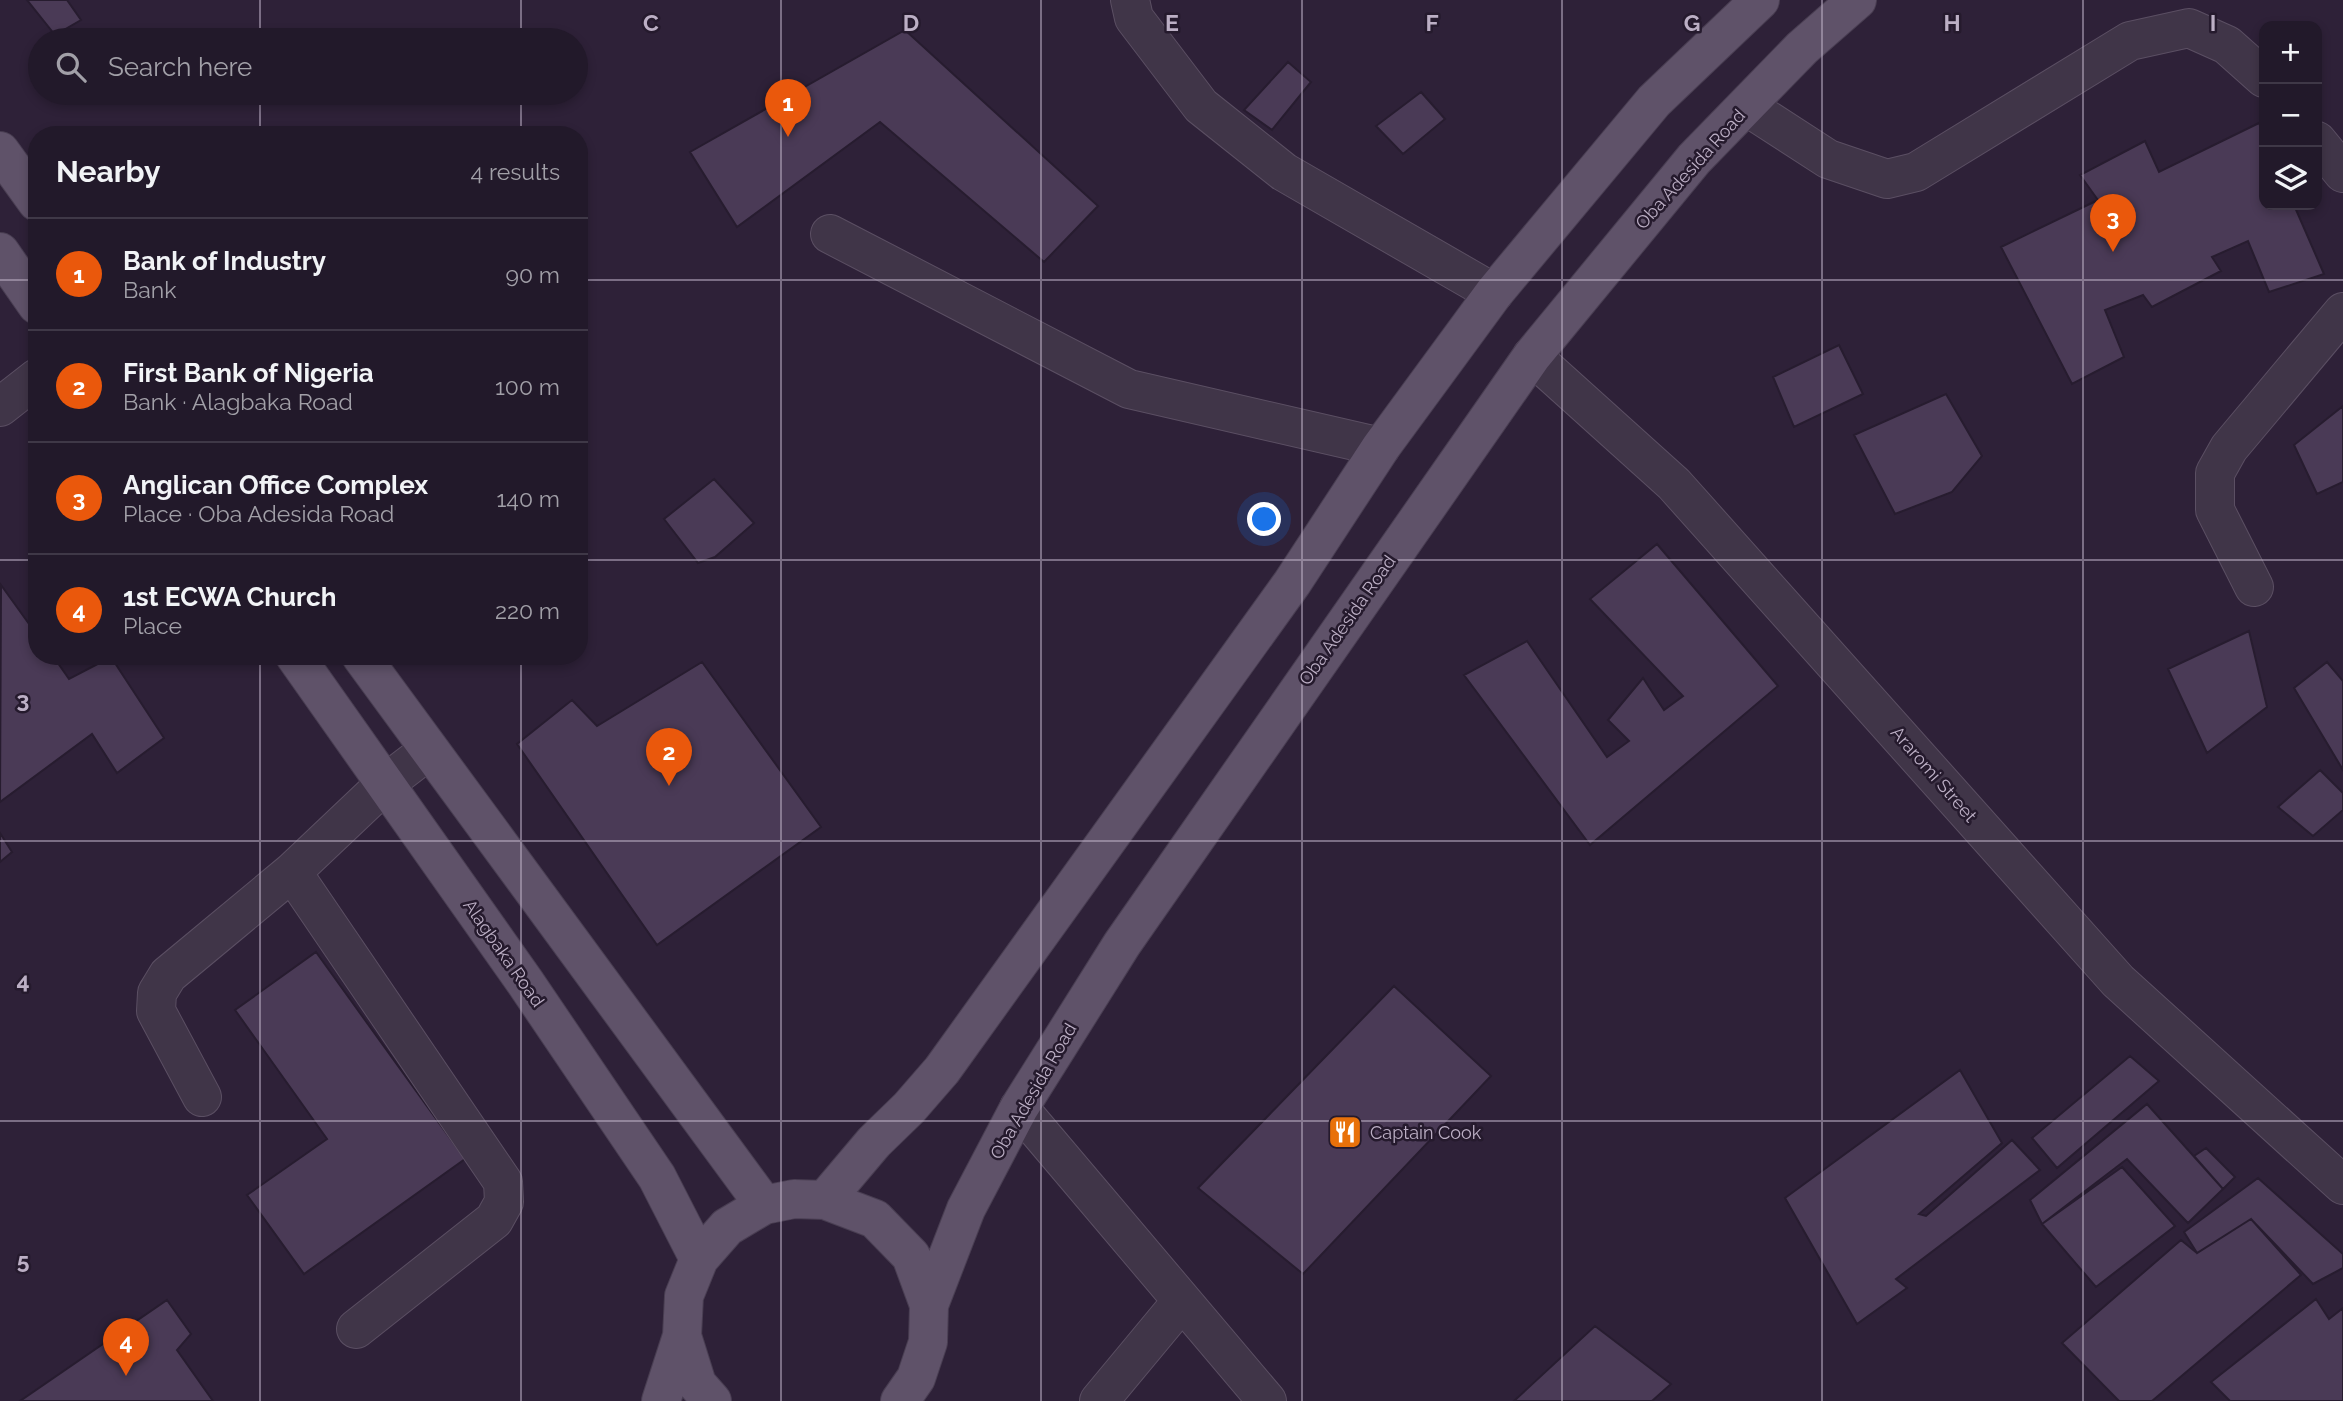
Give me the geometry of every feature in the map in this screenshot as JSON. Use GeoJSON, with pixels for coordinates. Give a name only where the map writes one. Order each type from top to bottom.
{"type":"FeatureCollection","features":[{"type":"Feature","properties":{"kind":"main road"},"geometry":{"type":"LineString","coordinates":[[825,1200],[874,1142],[909,1108],[942,1070],[1062,907],[1284,594],[1381,447],[1494,293],[1654,101],[1760,0]]}},
{"type":"Feature","properties":{"kind":"main road","name":"Oba Adesida Road"},"geometry":{"type":"LineString","coordinates":[[929,1305],[966,1209],[1019,1108],[1122,944],[1532,356],[1694,159],[1802,48],[1857,0]]}},
{"type":"Feature","properties":{"kind":"main road"},"geometry":{"type":"LineString","coordinates":[[0,151],[28,190]]}},
{"type":"Feature","properties":{"kind":"main road"},"geometry":{"type":"LineString","coordinates":[[0,252],[28,292]]}},
{"type":"Feature","properties":{"kind":"main road","name":"Alagbaka Road"},"geometry":{"type":"LineString","coordinates":[[301,665],[526,982],[657,1177],[699,1259]]}},
{"type":"Feature","properties":{"kind":"main road"},"geometry":{"type":"LineString","coordinates":[[368,665],[764,1205]]}},
{"type":"Feature","properties":{"kind":"main road"},"geometry":{"type":"LineString","coordinates":[[661,1401],[682,1336],[684,1296],[699,1259],[727,1227],[764,1205],[794,1199],[825,1200],[875,1219],[911,1256],[929,1305],[928,1342],[916,1378],[900,1401]]}},
{"type":"Feature","properties":{"kind":"main road"},"geometry":{"type":"LineString","coordinates":[[682,1336],[697,1384],[712,1401]]}},
{"type":"Feature","properties":{"kind":"street"},"geometry":{"type":"LineString","coordinates":[[1130,0],[1134,18],[1201,106],[1284,172],[1494,293]]}},
{"type":"Feature","properties":{"kind":"street"},"geometry":{"type":"LineString","coordinates":[[1746,106],[1828,159],[1887,179],[1916,172],[2130,41],[2189,28],[2227,45],[2259,74]]}},
{"type":"Feature","properties":{"kind":"street"},"geometry":{"type":"LineString","coordinates":[[2322,147],[2343,173]]}},
{"type":"Feature","properties":{"kind":"street"},"geometry":{"type":"LineString","coordinates":[[830,234],[1129,389],[1381,447]]}},
{"type":"Feature","properties":{"kind":"street"},"geometry":{"type":"LineString","coordinates":[[2253,587],[2215,510],[2215,473],[2229,448],[2343,312]]}},
{"type":"Feature","properties":{"kind":"street","name":"Araromi Street"},"geometry":{"type":"LineString","coordinates":[[1532,356],[1674,484],[2118,981],[2343,1185]]}},
{"type":"Feature","properties":{"kind":"street"},"geometry":{"type":"LineString","coordinates":[[0,407],[28,385]]}},
{"type":"Feature","properties":{"kind":"street"},"geometry":{"type":"LineString","coordinates":[[202,1097],[156,1011],[157,993],[168,975],[292,872],[386,783],[429,750]]}},
{"type":"Feature","properties":{"kind":"street"},"geometry":{"type":"LineString","coordinates":[[292,872],[503,1182],[505,1202],[494,1220],[356,1329]]}},
{"type":"Feature","properties":{"kind":"street"},"geometry":{"type":"LineString","coordinates":[[1019,1108],[1267,1401]]}},
{"type":"Feature","properties":{"kind":"street"},"geometry":{"type":"LineString","coordinates":[[1099,1401],[1182,1301]]}},
{"type":"Feature","properties":{"kind":"building"},"geometry":{"type":"Polygon","coordinates":[[[27,0],[67,0],[81,20],[67,28],[49,28],[27,0]]]}},
{"type":"Feature","properties":{"kind":"building"},"geometry":{"type":"Polygon","coordinates":[[[905,30],[1098,206],[1044,262],[880,122],[737,227],[690,152],[905,30]]]}},
{"type":"Feature","properties":{"kind":"building"},"geometry":{"type":"Polygon","coordinates":[[[1288,62],[1311,82],[1272,130],[1244,110],[1288,62]]]}},
{"type":"Feature","properties":{"kind":"building"},"geometry":{"type":"Polygon","coordinates":[[[1421,92],[1445,119],[1403,154],[1376,126],[1421,92]]]}},
{"type":"Feature","properties":{"kind":"building"},"geometry":{"type":"Polygon","coordinates":[[[2259,123],[2259,210],[2296,210],[2324,274],[2269,292],[2248,241],[2212,257],[2221,271],[2152,307],[2143,295],[2105,310],[2124,357],[2072,384],[2001,247],[2098,200],[2080,175],[2145,141],[2159,172],[2259,123]]]}},
{"type":"Feature","properties":{"kind":"building"},"geometry":{"type":"Polygon","coordinates":[[[1839,345],[1863,394],[1794,427],[1773,377],[1839,345]]]}},
{"type":"Feature","properties":{"kind":"building"},"geometry":{"type":"Polygon","coordinates":[[[1946,394],[1982,456],[1952,492],[1895,514],[1854,435],[1946,394]]]}},
{"type":"Feature","properties":{"kind":"building"},"geometry":{"type":"Polygon","coordinates":[[[2343,406],[2343,482],[2317,494],[2294,445],[2343,406]]]}},
{"type":"Feature","properties":{"kind":"building"},"geometry":{"type":"Polygon","coordinates":[[[714,479],[754,523],[715,557],[698,563],[664,519],[714,479]]]}},
{"type":"Feature","properties":{"kind":"building"},"geometry":{"type":"Polygon","coordinates":[[[1657,544],[1778,686],[1590,845],[1464,675],[1527,641],[1607,757],[1629,741],[1608,720],[1643,678],[1664,710],[1683,696],[1590,599],[1657,544]]]}},
{"type":"Feature","properties":{"kind":"building"},"geometry":{"type":"Polygon","coordinates":[[[1,585],[28,622],[28,665],[59,665],[69,679],[96,665],[116,665],[164,738],[117,773],[92,734],[0,802],[1,585]]]}},
{"type":"Feature","properties":{"kind":"building"},"geometry":{"type":"Polygon","coordinates":[[[2249,631],[2267,707],[2207,753],[2168,669],[2249,631]]]}},
{"type":"Feature","properties":{"kind":"building"},"geometry":{"type":"Polygon","coordinates":[[[702,662],[821,827],[657,945],[517,744],[572,700],[597,726],[702,662]]]}},
{"type":"Feature","properties":{"kind":"building"},"geometry":{"type":"Polygon","coordinates":[[[2327,662],[2343,681],[2343,770],[2294,688],[2327,662]]]}},
{"type":"Feature","properties":{"kind":"building"},"geometry":{"type":"Polygon","coordinates":[[[2320,770],[2343,793],[2343,810],[2313,836],[2278,807],[2320,770]]]}},
{"type":"Feature","properties":{"kind":"building"},"geometry":{"type":"Polygon","coordinates":[[[0,833],[12,852],[0,862],[0,833]]]}},
{"type":"Feature","properties":{"kind":"building"},"geometry":{"type":"Polygon","coordinates":[[[316,952],[465,1159],[304,1274],[247,1195],[327,1139],[235,1010],[316,952]]]}},
{"type":"Feature","properties":{"kind":"building","name":"Captain Cook"},"geometry":{"type":"Polygon","coordinates":[[[1394,986],[1491,1076],[1303,1274],[1198,1188],[1394,986]]]}},
{"type":"Feature","properties":{"kind":"building"},"geometry":{"type":"Polygon","coordinates":[[[2130,1056],[2159,1081],[2057,1168],[2032,1138],[2130,1056]]]}},
{"type":"Feature","properties":{"kind":"building"},"geometry":{"type":"Polygon","coordinates":[[[1960,1070],[2002,1143],[1919,1214],[1926,1216],[2012,1140],[2040,1170],[1896,1279],[1907,1288],[1857,1324],[1785,1198],[1960,1070]]]}},
{"type":"Feature","properties":{"kind":"building"},"geometry":{"type":"Polygon","coordinates":[[[2147,1104],[2223,1189],[2188,1223],[2127,1159],[2042,1224],[2030,1200],[2147,1104]]]}},
{"type":"Feature","properties":{"kind":"building"},"geometry":{"type":"Polygon","coordinates":[[[2206,1148],[2235,1177],[2223,1189],[2194,1156],[2206,1148]]]}},
{"type":"Feature","properties":{"kind":"building"},"geometry":{"type":"Polygon","coordinates":[[[2122,1167],[2175,1226],[2096,1287],[2042,1224],[2122,1167]]]}},
{"type":"Feature","properties":{"kind":"building"},"geometry":{"type":"Polygon","coordinates":[[[2258,1178],[2343,1254],[2343,1268],[2313,1284],[2251,1219],[2197,1253],[2184,1232],[2258,1178]]]}},
{"type":"Feature","properties":{"kind":"building"},"geometry":{"type":"Polygon","coordinates":[[[2251,1219],[2301,1275],[2152,1401],[2119,1401],[2062,1343],[2181,1240],[2197,1253],[2251,1219]]]}},
{"type":"Feature","properties":{"kind":"building"},"geometry":{"type":"Polygon","coordinates":[[[2316,1299],[2329,1319],[2343,1308],[2343,1401],[2230,1401],[2211,1382],[2316,1299]]]}},
{"type":"Feature","properties":{"kind":"building"},"geometry":{"type":"Polygon","coordinates":[[[167,1300],[191,1334],[177,1350],[213,1401],[20,1401],[167,1300]]]}},
{"type":"Feature","properties":{"kind":"building"},"geometry":{"type":"Polygon","coordinates":[[[1595,1326],[1671,1384],[1652,1401],[1514,1401],[1595,1326]]]}},
{"type":"Feature","properties":{"kind":"place","name":"Bank of Industry"},"geometry":{"type":"Point","coordinates":[788,137]}},
{"type":"Feature","properties":{"kind":"place","name":"Anglican Office Complex"},"geometry":{"type":"Point","coordinates":[2113,252]}},
{"type":"Feature","properties":{"kind":"place","name":"First Bank of Nigeria"},"geometry":{"type":"Point","coordinates":[669,786]}},
{"type":"Feature","properties":{"kind":"place","name":"Captain Cook"},"geometry":{"type":"Point","coordinates":[1345,1132]}},
{"type":"Feature","properties":{"kind":"place","name":"1st ECWA Church"},"geometry":{"type":"Point","coordinates":[126,1376]}}]}
